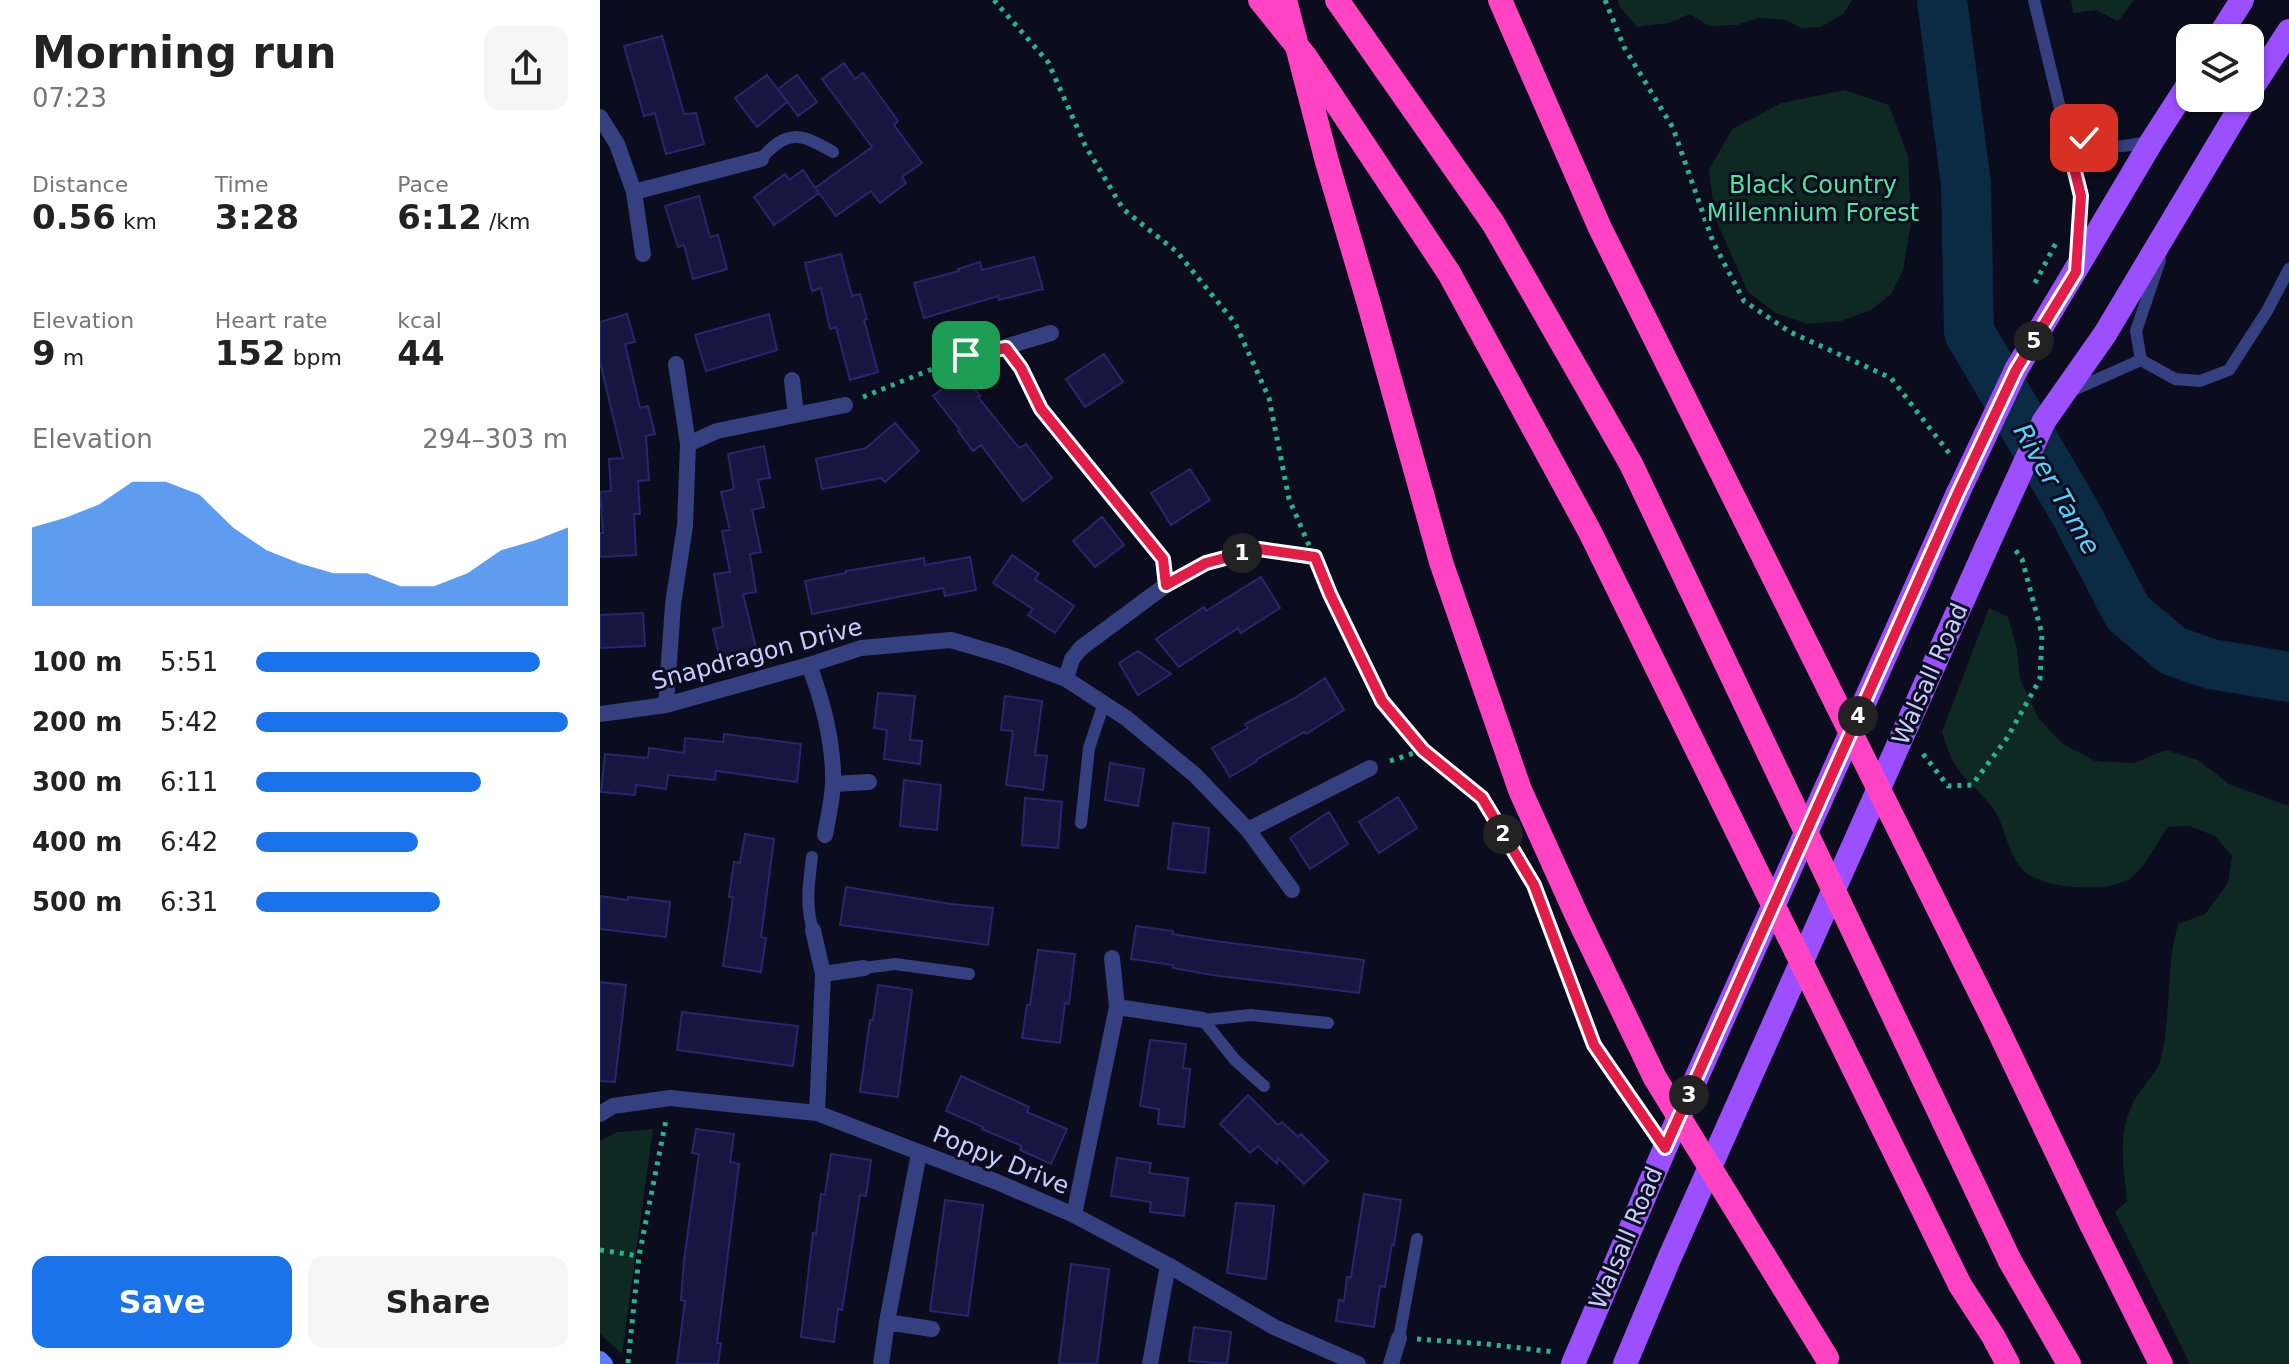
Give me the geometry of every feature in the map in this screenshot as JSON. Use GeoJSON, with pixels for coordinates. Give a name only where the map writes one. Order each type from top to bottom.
{"type":"FeatureCollection","features":[{"type":"Feature","properties":{"kind":"highway"},"geometry":{"type":"LineString","coordinates":[[1260,0],[1305,56],[1449,273],[1590,532],[1960,1285],[2008,1364]]}},
{"type":"Feature","properties":{"kind":"highway"},"geometry":{"type":"LineString","coordinates":[[1285,0],[1327,162],[1441,562],[1520,790],[1655,1078],[1829,1361]]}},
{"type":"Feature","properties":{"kind":"highway"},"geometry":{"type":"LineString","coordinates":[[1337,0],[1493,223],[1631,464],[2010,1261],[2069,1364]]}},
{"type":"Feature","properties":{"kind":"highway"},"geometry":{"type":"LineString","coordinates":[[1500,0],[1600,228],[2161,1364]]}},
{"type":"Feature","properties":{"kind":"main road"},"geometry":{"type":"LineString","coordinates":[[2227,24],[2242,0]]}},
{"type":"Feature","properties":{"kind":"main road"},"geometry":{"type":"LineString","coordinates":[[2264,69],[2289,31]]}},
{"type":"Feature","properties":{"kind":"main road","name":"Walsall Road"},"geometry":{"type":"LineString","coordinates":[[1564,1358],[1665,1148],[2016,370],[2176,104]]}},
{"type":"Feature","properties":{"kind":"main road","name":"Walsall Road"},"geometry":{"type":"LineString","coordinates":[[1625,1364],[1675,1245],[2044,421],[2105,334],[2238,112]]}},
{"type":"Feature","properties":{"kind":"street"},"geometry":{"type":"LineString","coordinates":[[600,117],[617,144],[634,192],[643,254]]}},
{"type":"Feature","properties":{"kind":"street"},"geometry":{"type":"LineString","coordinates":[[634,192],[761,159]]}},
{"type":"Feature","properties":{"kind":"street"},"geometry":{"type":"LineString","coordinates":[[966,355],[1006,348],[1051,333]]}},
{"type":"Feature","properties":{"kind":"street"},"geometry":{"type":"LineString","coordinates":[[1006,348],[1021,368],[1041,409],[1163,559],[1166,585]]}},
{"type":"Feature","properties":{"kind":"street"},"geometry":{"type":"LineString","coordinates":[[666,705],[673,604],[685,526],[688,444],[676,364]]}},
{"type":"Feature","properties":{"kind":"street"},"geometry":{"type":"LineString","coordinates":[[792,380],[796,415]]}},
{"type":"Feature","properties":{"kind":"street"},"geometry":{"type":"LineString","coordinates":[[688,444],[717,431],[845,405]]}},
{"type":"Feature","properties":{"kind":"street"},"geometry":{"type":"LineString","coordinates":[[1066,679],[1072,659],[1081,648],[1166,585],[1206,563]]}},
{"type":"Feature","properties":{"kind":"street","name":"Snapdragon Drive"},"geometry":{"type":"LineString","coordinates":[[600,714],[666,705],[861,648],[951,640],[1066,679],[1126,718],[1195,775],[1248,830],[1292,890]]}},
{"type":"Feature","properties":{"kind":"street"},"geometry":{"type":"LineString","coordinates":[[809,665],[823,703],[830,748],[833,784],[825,835]]}},
{"type":"Feature","properties":{"kind":"street"},"geometry":{"type":"LineString","coordinates":[[1248,830],[1370,768]]}},
{"type":"Feature","properties":{"kind":"street"},"geometry":{"type":"LineString","coordinates":[[833,784],[869,782]]}},
{"type":"Feature","properties":{"kind":"street"},"geometry":{"type":"LineString","coordinates":[[813,930],[823,974],[817,1113]]}},
{"type":"Feature","properties":{"kind":"street"},"geometry":{"type":"LineString","coordinates":[[1074,1215],[1117,1007],[1112,958]]}},
{"type":"Feature","properties":{"kind":"street"},"geometry":{"type":"LineString","coordinates":[[823,974],[864,968]]}},
{"type":"Feature","properties":{"kind":"street"},"geometry":{"type":"LineString","coordinates":[[1117,1007],[1203,1020]]}},
{"type":"Feature","properties":{"kind":"street","name":"Poppy Drive"},"geometry":{"type":"LineString","coordinates":[[600,1114],[613,1106],[670,1098],[817,1113],[1074,1215],[1274,1327],[1358,1364]]}},
{"type":"Feature","properties":{"kind":"street"},"geometry":{"type":"LineString","coordinates":[[881,1364],[919,1153]]}},
{"type":"Feature","properties":{"kind":"street"},"geometry":{"type":"LineString","coordinates":[[1150,1364],[1168,1265]]}},
{"type":"Feature","properties":{"kind":"street"},"geometry":{"type":"LineString","coordinates":[[887,1322],[932,1329]]}},
{"type":"Feature","properties":{"kind":"street"},"geometry":{"type":"LineString","coordinates":[[1391,1364],[1399,1338]]}},
{"type":"Feature","properties":{"kind":"street"},"geometry":{"type":"LineString","coordinates":[[600,1359],[605,1364]]}},
{"type":"Feature","properties":{"kind":"lane"},"geometry":{"type":"LineString","coordinates":[[2034,0],[2081,196],[2076,272]]}},
{"type":"Feature","properties":{"kind":"lane"},"geometry":{"type":"LineString","coordinates":[[2062,119],[2084,138],[2102,147],[2115,148],[2152,141]]}},
{"type":"Feature","properties":{"kind":"lane"},"geometry":{"type":"LineString","coordinates":[[761,159],[776,142],[787,137],[810,138],[833,152]]}},
{"type":"Feature","properties":{"kind":"lane"},"geometry":{"type":"LineString","coordinates":[[2141,360],[2136,331],[2172,222]]}},
{"type":"Feature","properties":{"kind":"lane"},"geometry":{"type":"LineString","coordinates":[[2141,360],[2175,379],[2200,381],[2229,370],[2267,311],[2289,269]]}},
{"type":"Feature","properties":{"kind":"lane"},"geometry":{"type":"LineString","coordinates":[[2062,396],[2141,360]]}},
{"type":"Feature","properties":{"kind":"lane"},"geometry":{"type":"LineString","coordinates":[[1081,823],[1089,748],[1104,703]]}},
{"type":"Feature","properties":{"kind":"lane"},"geometry":{"type":"LineString","coordinates":[[812,857],[807,890],[808,914],[813,930]]}},
{"type":"Feature","properties":{"kind":"lane"},"geometry":{"type":"LineString","coordinates":[[864,968],[895,964],[969,974]]}},
{"type":"Feature","properties":{"kind":"lane"},"geometry":{"type":"LineString","coordinates":[[1203,1020],[1251,1015],[1328,1023]]}},
{"type":"Feature","properties":{"kind":"lane"},"geometry":{"type":"LineString","coordinates":[[1203,1020],[1235,1060],[1264,1086]]}},
{"type":"Feature","properties":{"kind":"lane"},"geometry":{"type":"LineString","coordinates":[[1399,1338],[1417,1239]]}},
{"type":"Feature","properties":{"kind":"path"},"geometry":{"type":"LineString","coordinates":[[994,0],[1048,62],[1085,145],[1123,209],[1177,252],[1235,323],[1269,398],[1289,499],[1330,594],[1382,701],[1423,750],[1482,798],[1534,885]]}},
{"type":"Feature","properties":{"kind":"path"},"geometry":{"type":"LineString","coordinates":[[1605,0],[1624,47],[1673,128],[1713,242],[1744,301],[1790,332],[1891,378],[1950,456]]}},
{"type":"Feature","properties":{"kind":"path"},"geometry":{"type":"LineString","coordinates":[[845,405],[966,355]]}},
{"type":"Feature","properties":{"kind":"path"},"geometry":{"type":"LineString","coordinates":[[1923,754],[1948,786],[1972,785],[2007,738],[2040,679],[2042,634],[2022,559],[2013,546]]}},
{"type":"Feature","properties":{"kind":"path"},"geometry":{"type":"LineString","coordinates":[[1206,563],[1259,549],[1315,557]]}},
{"type":"Feature","properties":{"kind":"path"},"geometry":{"type":"LineString","coordinates":[[1370,768],[1423,750]]}},
{"type":"Feature","properties":{"kind":"path"},"geometry":{"type":"LineString","coordinates":[[1539,900],[1594,1045],[1665,1148]]}},
{"type":"Feature","properties":{"kind":"path"},"geometry":{"type":"LineString","coordinates":[[628,1364],[639,1256],[670,1098]]}},
{"type":"Feature","properties":{"kind":"path"},"geometry":{"type":"LineString","coordinates":[[600,1250],[639,1256]]}},
{"type":"Feature","properties":{"kind":"path"},"geometry":{"type":"LineString","coordinates":[[1399,1338],[1486,1344],[1564,1358]]}},
{"type":"Feature","properties":{"kind":"green space"},"geometry":{"type":"Polygon","coordinates":[[[1618,0],[1852,0],[1843,14],[1821,27],[1801,28],[1786,20],[1758,18],[1737,25],[1709,26],[1690,14],[1669,23],[1637,27],[1619,6],[1618,0]]]}},
{"type":"Feature","properties":{"kind":"green space"},"geometry":{"type":"Polygon","coordinates":[[[2071,0],[2134,0],[2118,21],[2096,10],[2073,13],[2071,0]]]}},
{"type":"Feature","properties":{"kind":"green space","name":"Black Country Millennium Forest"},"geometry":{"type":"Polygon","coordinates":[[[1845,90],[1889,105],[1908,156],[1911,224],[1903,270],[1891,294],[1871,310],[1841,321],[1808,324],[1776,313],[1748,292],[1715,218],[1709,170],[1732,129],[1782,103],[1845,90]]]}},
{"type":"Feature","properties":{"kind":"green space"},"geometry":{"type":"Polygon","coordinates":[[[1989,608],[2008,617],[2017,648],[2020,679],[2039,719],[2063,744],[2095,761],[2134,763],[2166,750],[2198,760],[2229,784],[2289,806],[2289,1364],[2190,1364],[2115,1212],[2127,1201],[2123,1153],[2127,1117],[2161,1058],[2171,958],[2178,924],[2205,914],[2228,883],[2232,856],[2215,836],[2189,826],[2168,827],[2143,866],[2122,882],[2093,887],[2059,885],[2044,882],[2022,869],[2013,856],[1996,813],[1957,768],[1942,732],[1989,608]]]}},
{"type":"Feature","properties":{"kind":"green space"},"geometry":{"type":"Polygon","coordinates":[[[653,1129],[622,1354],[600,1334],[600,1141],[617,1132],[653,1129]]]}},
{"type":"Feature","properties":{"kind":"building"},"geometry":{"type":"Polygon","coordinates":[[[662,36],[684,114],[696,113],[704,144],[666,154],[655,113],[644,116],[624,46],[662,36]]]}},
{"type":"Feature","properties":{"kind":"building"},"geometry":{"type":"Polygon","coordinates":[[[844,63],[855,79],[863,73],[898,121],[894,125],[922,163],[902,177],[906,183],[880,203],[871,191],[836,216],[819,193],[774,225],[754,197],[785,174],[789,180],[803,170],[815,188],[872,147],[822,79],[844,63]]]}},
{"type":"Feature","properties":{"kind":"building"},"geometry":{"type":"Polygon","coordinates":[[[767,75],[787,102],[757,127],[735,98],[767,75]]]}},
{"type":"Feature","properties":{"kind":"building"},"geometry":{"type":"Polygon","coordinates":[[[797,75],[817,102],[798,116],[778,89],[797,75]]]}},
{"type":"Feature","properties":{"kind":"building"},"geometry":{"type":"Polygon","coordinates":[[[699,196],[710,237],[718,235],[727,269],[693,279],[684,245],[678,247],[665,206],[699,196]]]}},
{"type":"Feature","properties":{"kind":"building"},"geometry":{"type":"Polygon","coordinates":[[[841,254],[852,296],[860,294],[878,372],[850,380],[836,327],[830,329],[821,288],[812,291],[805,263],[841,254]]]}},
{"type":"Feature","properties":{"kind":"building"},"geometry":{"type":"Polygon","coordinates":[[[1034,257],[1043,289],[999,300],[998,296],[924,318],[914,283],[980,262],[982,270],[1034,257]]]}},
{"type":"Feature","properties":{"kind":"building"},"geometry":{"type":"Polygon","coordinates":[[[627,314],[635,342],[625,344],[640,408],[648,406],[655,434],[646,436],[649,480],[638,481],[640,514],[634,514],[636,555],[600,557],[600,533],[603,533],[600,492],[611,491],[609,459],[623,458],[600,362],[600,322],[627,314]]]}},
{"type":"Feature","properties":{"kind":"building"},"geometry":{"type":"Polygon","coordinates":[[[769,314],[777,350],[706,371],[695,335],[769,314]]]}},
{"type":"Feature","properties":{"kind":"building"},"geometry":{"type":"Polygon","coordinates":[[[1104,354],[1123,382],[1085,407],[1066,379],[1104,354]]]}},
{"type":"Feature","properties":{"kind":"building"},"geometry":{"type":"Polygon","coordinates":[[[963,373],[1019,448],[1026,444],[1052,478],[1023,501],[981,445],[973,451],[933,396],[963,373]]]}},
{"type":"Feature","properties":{"kind":"building"},"geometry":{"type":"Polygon","coordinates":[[[895,423],[919,451],[885,482],[881,478],[822,489],[816,459],[866,448],[895,423]]]}},
{"type":"Feature","properties":{"kind":"building"},"geometry":{"type":"Polygon","coordinates":[[[764,446],[770,478],[758,480],[764,507],[752,510],[761,552],[750,554],[756,592],[743,594],[757,652],[720,660],[713,629],[723,627],[714,574],[730,572],[722,531],[730,530],[721,492],[734,489],[728,454],[764,446]]]}},
{"type":"Feature","properties":{"kind":"building"},"geometry":{"type":"Polygon","coordinates":[[[1190,469],[1210,500],[1171,525],[1151,493],[1190,469]]]}},
{"type":"Feature","properties":{"kind":"building"},"geometry":{"type":"Polygon","coordinates":[[[1102,517],[1124,545],[1095,567],[1073,541],[1102,517]]]}},
{"type":"Feature","properties":{"kind":"building"},"geometry":{"type":"Polygon","coordinates":[[[1012,555],[1039,574],[1035,579],[1074,606],[1055,633],[1028,615],[1033,609],[993,583],[1012,555]]]}},
{"type":"Feature","properties":{"kind":"building"},"geometry":{"type":"Polygon","coordinates":[[[970,557],[976,590],[945,596],[943,588],[812,614],[805,581],[924,558],[925,565],[970,557]]]}},
{"type":"Feature","properties":{"kind":"building"},"geometry":{"type":"Polygon","coordinates":[[[1261,577],[1280,608],[1241,633],[1238,628],[1179,667],[1156,639],[1204,607],[1206,611],[1261,577]]]}},
{"type":"Feature","properties":{"kind":"building"},"geometry":{"type":"Polygon","coordinates":[[[643,613],[645,646],[600,648],[600,615],[643,613]]]}},
{"type":"Feature","properties":{"kind":"building"},"geometry":{"type":"Polygon","coordinates":[[[1138,651],[1171,674],[1138,695],[1119,663],[1138,651]]]}},
{"type":"Feature","properties":{"kind":"building"},"geometry":{"type":"Polygon","coordinates":[[[1325,678],[1344,710],[1230,777],[1212,748],[1248,728],[1245,724],[1325,678]]]}},
{"type":"Feature","properties":{"kind":"building"},"geometry":{"type":"Polygon","coordinates":[[[878,693],[915,696],[910,740],[922,741],[920,764],[884,759],[887,730],[874,728],[878,693]]]}},
{"type":"Feature","properties":{"kind":"building"},"geometry":{"type":"Polygon","coordinates":[[[1005,696],[1042,701],[1035,755],[1047,756],[1043,790],[1006,785],[1013,731],[1001,730],[1005,696]]]}},
{"type":"Feature","properties":{"kind":"building"},"geometry":{"type":"Polygon","coordinates":[[[724,734],[801,744],[797,782],[716,771],[715,780],[668,775],[666,789],[636,785],[635,795],[601,792],[605,754],[648,758],[649,748],[684,753],[685,738],[723,742],[724,734]]]}},
{"type":"Feature","properties":{"kind":"building"},"geometry":{"type":"Polygon","coordinates":[[[1110,763],[1144,769],[1138,806],[1105,800],[1110,763]]]}},
{"type":"Feature","properties":{"kind":"building"},"geometry":{"type":"Polygon","coordinates":[[[904,780],[941,785],[937,830],[900,826],[904,780]]]}},
{"type":"Feature","properties":{"kind":"building"},"geometry":{"type":"Polygon","coordinates":[[[1398,797],[1417,828],[1379,853],[1359,822],[1398,797]]]}},
{"type":"Feature","properties":{"kind":"building"},"geometry":{"type":"Polygon","coordinates":[[[1025,798],[1062,802],[1058,848],[1022,845],[1025,798]]]}},
{"type":"Feature","properties":{"kind":"building"},"geometry":{"type":"Polygon","coordinates":[[[1329,812],[1348,844],[1310,869],[1290,838],[1329,812]]]}},
{"type":"Feature","properties":{"kind":"building"},"geometry":{"type":"Polygon","coordinates":[[[1173,823],[1209,828],[1205,873],[1168,869],[1173,823]]]}},
{"type":"Feature","properties":{"kind":"building"},"geometry":{"type":"Polygon","coordinates":[[[745,834],[774,839],[761,937],[766,938],[761,972],[723,966],[733,897],[729,897],[734,862],[740,863],[745,834]]]}},
{"type":"Feature","properties":{"kind":"building"},"geometry":{"type":"Polygon","coordinates":[[[846,887],[993,908],[988,945],[840,925],[846,887]]]}},
{"type":"Feature","properties":{"kind":"building"},"geometry":{"type":"Polygon","coordinates":[[[600,896],[670,902],[666,937],[600,929],[600,896]]]}},
{"type":"Feature","properties":{"kind":"building"},"geometry":{"type":"Polygon","coordinates":[[[1136,926],[1215,941],[1364,960],[1359,993],[1212,975],[1131,959],[1136,926]]]}},
{"type":"Feature","properties":{"kind":"building"},"geometry":{"type":"Polygon","coordinates":[[[1038,950],[1075,954],[1060,1043],[1022,1038],[1038,950]]]}},
{"type":"Feature","properties":{"kind":"building"},"geometry":{"type":"Polygon","coordinates":[[[600,982],[626,985],[615,1082],[600,1081],[600,982]]]}},
{"type":"Feature","properties":{"kind":"building"},"geometry":{"type":"Polygon","coordinates":[[[878,985],[912,990],[898,1097],[860,1092],[878,985]]]}},
{"type":"Feature","properties":{"kind":"building"},"geometry":{"type":"Polygon","coordinates":[[[682,1012],[798,1026],[793,1066],[677,1050],[682,1012]]]}},
{"type":"Feature","properties":{"kind":"building"},"geometry":{"type":"Polygon","coordinates":[[[1150,1040],[1186,1044],[1183,1068],[1190,1069],[1184,1127],[1158,1124],[1159,1109],[1140,1106],[1150,1040]]]}},
{"type":"Feature","properties":{"kind":"building"},"geometry":{"type":"Polygon","coordinates":[[[961,1076],[1029,1107],[1027,1112],[1067,1129],[1051,1164],[1020,1150],[1022,1146],[946,1111],[961,1076]]]}},
{"type":"Feature","properties":{"kind":"building"},"geometry":{"type":"Polygon","coordinates":[[[1248,1095],[1278,1125],[1282,1122],[1298,1137],[1301,1134],[1328,1161],[1304,1184],[1278,1158],[1277,1164],[1258,1146],[1250,1153],[1220,1124],[1248,1095]]]}},
{"type":"Feature","properties":{"kind":"building"},"geometry":{"type":"Polygon","coordinates":[[[696,1129],[734,1134],[730,1162],[739,1164],[717,1343],[721,1343],[718,1364],[677,1364],[685,1301],[681,1300],[684,1260],[699,1154],[692,1153],[696,1129]]]}},
{"type":"Feature","properties":{"kind":"building"},"geometry":{"type":"Polygon","coordinates":[[[831,1154],[871,1160],[866,1196],[860,1195],[834,1342],[801,1337],[813,1233],[816,1234],[821,1194],[825,1195],[831,1154]]]}},
{"type":"Feature","properties":{"kind":"building"},"geometry":{"type":"Polygon","coordinates":[[[1117,1158],[1151,1163],[1149,1173],[1188,1178],[1184,1216],[1150,1212],[1151,1202],[1111,1196],[1117,1158]]]}},
{"type":"Feature","properties":{"kind":"building"},"geometry":{"type":"Polygon","coordinates":[[[1364,1194],[1401,1200],[1385,1287],[1380,1286],[1374,1327],[1336,1321],[1339,1300],[1344,1301],[1347,1277],[1351,1277],[1364,1194]]]}},
{"type":"Feature","properties":{"kind":"building"},"geometry":{"type":"Polygon","coordinates":[[[945,1200],[983,1205],[968,1316],[930,1311],[945,1200]]]}},
{"type":"Feature","properties":{"kind":"building"},"geometry":{"type":"Polygon","coordinates":[[[1236,1203],[1274,1206],[1266,1279],[1227,1273],[1236,1203]]]}},
{"type":"Feature","properties":{"kind":"building"},"geometry":{"type":"Polygon","coordinates":[[[1071,1264],[1109,1269],[1097,1364],[1059,1364],[1071,1264]]]}},
{"type":"Feature","properties":{"kind":"building"},"geometry":{"type":"Polygon","coordinates":[[[1194,1327],[1231,1332],[1227,1364],[1189,1361],[1194,1327]]]}},
{"type":"Feature","properties":{"kind":"waterway","name":"River Tame"},"geometry":{"type":"LineString","coordinates":[[1942,0],[1966,184],[1969,332],[2076,514],[2128,613],[2173,651],[2211,664],[2289,677]]}},
{"type":"Feature","properties":{"kind":"route"},"geometry":{"type":"LineString","coordinates":[[966,355],[1006,348],[1021,368],[1041,409],[1163,559],[1166,585],[1206,563],[1259,549],[1315,557],[1382,701],[1423,750],[1482,798],[1534,885],[1594,1045],[1665,1148],[1958,493],[2016,370],[2076,272],[2081,196],[2062,119],[2084,138]]}}]}
